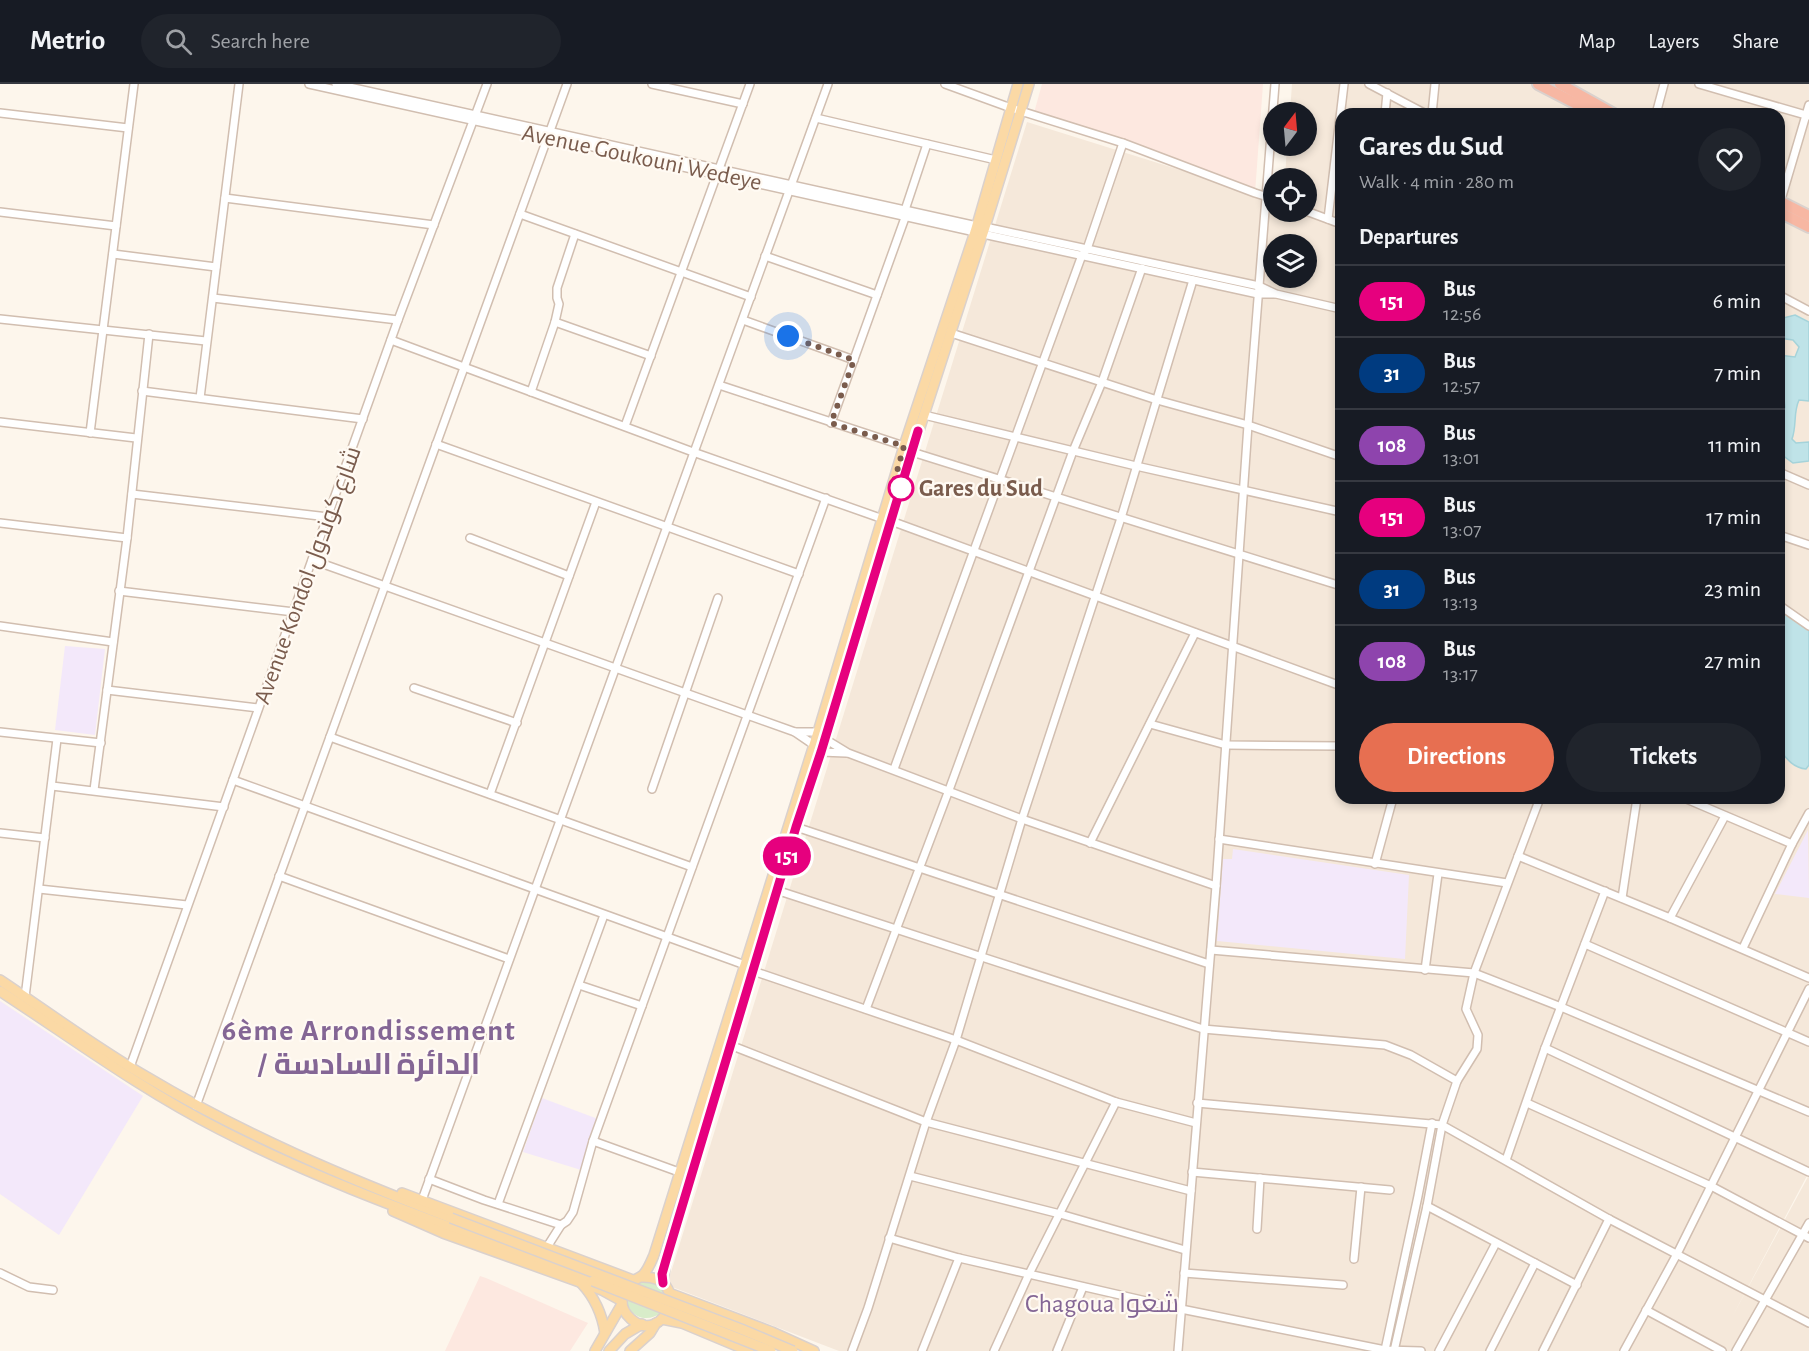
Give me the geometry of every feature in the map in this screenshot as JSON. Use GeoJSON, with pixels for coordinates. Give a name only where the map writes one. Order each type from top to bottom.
{"type":"FeatureCollection","features":[{"type":"Feature","properties":{"kind":"highway"},"geometry":{"type":"LineString","coordinates":[[1538,84],[1584,108]]}},
{"type":"Feature","properties":{"kind":"highway"},"geometry":{"type":"LineString","coordinates":[[1560,84],[1603,108]]}},
{"type":"Feature","properties":{"kind":"highway"},"geometry":{"type":"LineString","coordinates":[[1785,207],[1806,213]]}},
{"type":"Feature","properties":{"kind":"highway"},"geometry":{"type":"LineString","coordinates":[[1785,209],[1809,227]]}},
{"type":"Feature","properties":{"kind":"main road"},"geometry":{"type":"LineString","coordinates":[[908,449],[918,431],[951,333],[1016,109],[1014,95],[1016,84]]}},
{"type":"Feature","properties":{"kind":"main road"},"geometry":{"type":"LineString","coordinates":[[595,1351],[622,1303],[625,1289],[648,1269],[654,1255],[679,1172],[821,752],[908,449],[980,230],[996,160],[1016,109],[1029,87]]}},
{"type":"Feature","properties":{"kind":"main road"},"geometry":{"type":"LineString","coordinates":[[663,1283],[662,1274],[730,1046],[749,968],[814,745],[887,520]]}},
{"type":"Feature","properties":{"kind":"main road"},"geometry":{"type":"LineString","coordinates":[[0,980],[130,1067],[196,1106],[302,1157],[450,1222],[771,1351]]}},
{"type":"Feature","properties":{"kind":"main road"},"geometry":{"type":"LineString","coordinates":[[0,991],[162,1098],[218,1129],[369,1201],[443,1233],[602,1290],[622,1303],[629,1317],[642,1324]]}},
{"type":"Feature","properties":{"kind":"main road"},"geometry":{"type":"LineString","coordinates":[[362,1183],[381,1185],[637,1278],[657,1278],[669,1293],[670,1307],[650,1333],[630,1351]]}},
{"type":"Feature","properties":{"kind":"main road"},"geometry":{"type":"LineString","coordinates":[[348,1189],[450,1222],[741,1329],[793,1351]]}},
{"type":"Feature","properties":{"kind":"main road"},"geometry":{"type":"LineString","coordinates":[[580,1282],[599,1309],[605,1333]]}},
{"type":"Feature","properties":{"kind":"main road"},"geometry":{"type":"LineString","coordinates":[[669,1293],[772,1332],[814,1351]]}},
{"type":"Feature","properties":{"kind":"main road"},"geometry":{"type":"LineString","coordinates":[[609,1351],[625,1334],[642,1324],[659,1321],[682,1323],[749,1351]]}},
{"type":"Feature","properties":{"kind":"street"},"geometry":{"type":"LineString","coordinates":[[90,433],[134,84]]}},
{"type":"Feature","properties":{"kind":"street"},"geometry":{"type":"LineString","coordinates":[[200,398],[239,84]]}},
{"type":"Feature","properties":{"kind":"street","name":"Avenue Goukouni Wedeye"},"geometry":{"type":"LineString","coordinates":[[311,84],[1085,252]]}},
{"type":"Feature","properties":{"kind":"street","name":"Avenue Goukouni Wedeye"},"geometry":{"type":"LineString","coordinates":[[336,84],[475,118]]}},
{"type":"Feature","properties":{"kind":"street","name":"Avenue Kondol شارع كوندول"},"geometry":{"type":"LineString","coordinates":[[130,1067],[398,320],[487,84]]}},
{"type":"Feature","properties":{"kind":"street"},"geometry":{"type":"LineString","coordinates":[[196,1106],[567,84]]}},
{"type":"Feature","properties":{"kind":"street"},"geometry":{"type":"LineString","coordinates":[[652,84],[743,104]]}},
{"type":"Feature","properties":{"kind":"street"},"geometry":{"type":"LineString","coordinates":[[625,426],[750,84]]}},
{"type":"Feature","properties":{"kind":"street"},"geometry":{"type":"LineString","coordinates":[[422,1200],[828,84]]}},
{"type":"Feature","properties":{"kind":"street"},"geometry":{"type":"LineString","coordinates":[[945,84],[1123,143],[1263,195]]}},
{"type":"Feature","properties":{"kind":"street"},"geometry":{"type":"LineString","coordinates":[[1271,168],[1275,84]]}},
{"type":"Feature","properties":{"kind":"street"},"geometry":{"type":"LineString","coordinates":[[1341,108],[1344,84]]}},
{"type":"Feature","properties":{"kind":"street"},"geometry":{"type":"LineString","coordinates":[[1369,84],[1415,108]]}},
{"type":"Feature","properties":{"kind":"street"},"geometry":{"type":"LineString","coordinates":[[1433,108],[1435,84]]}},
{"type":"Feature","properties":{"kind":"street"},"geometry":{"type":"LineString","coordinates":[[1658,108],[1664,84]]}},
{"type":"Feature","properties":{"kind":"street"},"geometry":{"type":"LineString","coordinates":[[1699,84],[1781,108]]}},
{"type":"Feature","properties":{"kind":"street"},"geometry":{"type":"LineString","coordinates":[[1386,108],[1387,93]]}},
{"type":"Feature","properties":{"kind":"street"},"geometry":{"type":"LineString","coordinates":[[1785,187],[1808,116],[1809,105]]}},
{"type":"Feature","properties":{"kind":"street"},"geometry":{"type":"LineString","coordinates":[[1785,109],[1808,116]]}},
{"type":"Feature","properties":{"kind":"street"},"geometry":{"type":"LineString","coordinates":[[0,113],[128,128]]}},
{"type":"Feature","properties":{"kind":"street"},"geometry":{"type":"LineString","coordinates":[[816,118],[996,160]]}},
{"type":"Feature","properties":{"kind":"street"},"geometry":{"type":"LineString","coordinates":[[894,769],[1123,143]]}},
{"type":"Feature","properties":{"kind":"street"},"geometry":{"type":"LineString","coordinates":[[831,423],[877,296],[927,144]]}},
{"type":"Feature","properties":{"kind":"street"},"geometry":{"type":"LineString","coordinates":[[1328,219],[1335,160]]}},
{"type":"Feature","properties":{"kind":"street"},"geometry":{"type":"LineString","coordinates":[[225,198],[434,225]]}},
{"type":"Feature","properties":{"kind":"street"},"geometry":{"type":"LineString","coordinates":[[0,212],[116,226]]}},
{"type":"Feature","properties":{"kind":"street"},"geometry":{"type":"LineString","coordinates":[[520,214],[751,297]]}},
{"type":"Feature","properties":{"kind":"street"},"geometry":{"type":"LineString","coordinates":[[1317,215],[1335,222]]}},
{"type":"Feature","properties":{"kind":"street"},"geometry":{"type":"LineString","coordinates":[[1178,1351],[1216,886],[1248,425],[1267,222]]}},
{"type":"Feature","properties":{"kind":"street"},"geometry":{"type":"LineString","coordinates":[[531,392],[555,322],[559,304],[557,288],[575,234]]}},
{"type":"Feature","properties":{"kind":"street"},"geometry":{"type":"LineString","coordinates":[[1085,252],[1193,280],[1259,290]]}},
{"type":"Feature","properties":{"kind":"street"},"geometry":{"type":"LineString","coordinates":[[1085,252],[1335,308]]}},
{"type":"Feature","properties":{"kind":"street"},"geometry":{"type":"LineString","coordinates":[[113,254],[216,267]]}},
{"type":"Feature","properties":{"kind":"street"},"geometry":{"type":"LineString","coordinates":[[765,256],[877,296]]}},
{"type":"Feature","properties":{"kind":"street"},"geometry":{"type":"LineString","coordinates":[[867,1009],[1073,451],[1102,382],[1142,268]]}},
{"type":"Feature","properties":{"kind":"street"},"geometry":{"type":"LineString","coordinates":[[852,1351],[926,1122],[956,1040],[1022,819],[1096,597],[1193,280]]}},
{"type":"Feature","properties":{"kind":"street"},"geometry":{"type":"LineString","coordinates":[[213,298],[398,320]]}},
{"type":"Feature","properties":{"kind":"street"},"geometry":{"type":"LineString","coordinates":[[1785,299],[1809,311]]}},
{"type":"Feature","properties":{"kind":"street"},"geometry":{"type":"LineString","coordinates":[[0,319],[206,341]]}},
{"type":"Feature","properties":{"kind":"street"},"geometry":{"type":"LineString","coordinates":[[743,320],[854,360]]}},
{"type":"Feature","properties":{"kind":"street"},"geometry":{"type":"LineString","coordinates":[[555,322],[651,356]]}},
{"type":"Feature","properties":{"kind":"street"},"geometry":{"type":"LineString","coordinates":[[951,333],[1156,400],[1248,425],[1335,455]]}},
{"type":"Feature","properties":{"kind":"street"},"geometry":{"type":"LineString","coordinates":[[94,790],[127,538],[149,334]]}},
{"type":"Feature","properties":{"kind":"street"},"geometry":{"type":"LineString","coordinates":[[391,340],[693,452],[974,549],[1096,597],[1335,684]]}},
{"type":"Feature","properties":{"kind":"street"},"geometry":{"type":"LineString","coordinates":[[719,385],[999,481],[1335,584]]}},
{"type":"Feature","properties":{"kind":"street"},"geometry":{"type":"LineString","coordinates":[[142,391],[363,419]]}},
{"type":"Feature","properties":{"kind":"street"},"geometry":{"type":"LineString","coordinates":[[924,414],[1335,512]]}},
{"type":"Feature","properties":{"kind":"street"},"geometry":{"type":"LineString","coordinates":[[0,422],[136,438]]}},
{"type":"Feature","properties":{"kind":"street"},"geometry":{"type":"LineString","coordinates":[[436,444],[799,574]]}},
{"type":"Feature","properties":{"kind":"street"},"geometry":{"type":"LineString","coordinates":[[1785,475],[1809,485]]}},
{"type":"Feature","properties":{"kind":"street"},"geometry":{"type":"LineString","coordinates":[[132,494],[328,517]]}},
{"type":"Feature","properties":{"kind":"street"},"geometry":{"type":"LineString","coordinates":[[547,1246],[573,1212],[593,1141],[826,498]]}},
{"type":"Feature","properties":{"kind":"street"},"geometry":{"type":"LineString","coordinates":[[490,794],[596,502]]}},
{"type":"Feature","properties":{"kind":"street"},"geometry":{"type":"LineString","coordinates":[[0,524],[127,538]]}},
{"type":"Feature","properties":{"kind":"street"},"geometry":{"type":"LineString","coordinates":[[1785,537],[1809,545]]}},
{"type":"Feature","properties":{"kind":"street"},"geometry":{"type":"LineString","coordinates":[[470,538],[569,576]]}},
{"type":"Feature","properties":{"kind":"street"},"geometry":{"type":"LineString","coordinates":[[312,560],[747,717],[795,732],[814,745]]}},
{"type":"Feature","properties":{"kind":"street"},"geometry":{"type":"LineString","coordinates":[[119,591],[294,612]]}},
{"type":"Feature","properties":{"kind":"street"},"geometry":{"type":"LineString","coordinates":[[652,789],[718,598]]}},
{"type":"Feature","properties":{"kind":"street"},"geometry":{"type":"LineString","coordinates":[[1785,609],[1809,626]]}},
{"type":"Feature","properties":{"kind":"street"},"geometry":{"type":"LineString","coordinates":[[0,626],[113,642]]}},
{"type":"Feature","properties":{"kind":"street"},"geometry":{"type":"LineString","coordinates":[[1090,843],[1195,633]]}},
{"type":"Feature","properties":{"kind":"street"},"geometry":{"type":"LineString","coordinates":[[414,688],[517,723]]}},
{"type":"Feature","properties":{"kind":"street"},"geometry":{"type":"LineString","coordinates":[[107,690],[258,708]]}},
{"type":"Feature","properties":{"kind":"street"},"geometry":{"type":"LineString","coordinates":[[1150,724],[1226,745],[1335,746]]}},
{"type":"Feature","properties":{"kind":"street"},"geometry":{"type":"LineString","coordinates":[[0,732],[101,743]]}},
{"type":"Feature","properties":{"kind":"street"},"geometry":{"type":"LineString","coordinates":[[795,732],[818,732]]}},
{"type":"Feature","properties":{"kind":"street"},"geometry":{"type":"LineString","coordinates":[[330,737],[692,867]]}},
{"type":"Feature","properties":{"kind":"street"},"geometry":{"type":"LineString","coordinates":[[25,997],[57,739]]}},
{"type":"Feature","properties":{"kind":"street"},"geometry":{"type":"LineString","coordinates":[[825,739],[848,753],[1022,819],[1216,886]]}},
{"type":"Feature","properties":{"kind":"street"},"geometry":{"type":"LineString","coordinates":[[821,752],[848,753]]}},
{"type":"Feature","properties":{"kind":"street"},"geometry":{"type":"LineString","coordinates":[[233,780],[749,968],[956,1040],[1116,1102],[1196,1123]]}},
{"type":"Feature","properties":{"kind":"street"},"geometry":{"type":"LineString","coordinates":[[52,786],[224,807]]}},
{"type":"Feature","properties":{"kind":"street"},"geometry":{"type":"LineString","coordinates":[[1375,864],[1390,804]]}},
{"type":"Feature","properties":{"kind":"street"},"geometry":{"type":"LineString","coordinates":[[1394,1351],[1427,1206],[1442,1125],[1457,1081],[1474,1056],[1478,1041],[1476,1029],[1466,1009],[1474,973],[1538,804]]}},
{"type":"Feature","properties":{"kind":"street"},"geometry":{"type":"LineString","coordinates":[[1622,898],[1636,804]]}},
{"type":"Feature","properties":{"kind":"street"},"geometry":{"type":"LineString","coordinates":[[1698,804],[1792,844]]}},
{"type":"Feature","properties":{"kind":"street"},"geometry":{"type":"LineString","coordinates":[[1743,948],[1809,813]]}},
{"type":"Feature","properties":{"kind":"street"},"geometry":{"type":"LineString","coordinates":[[1670,918],[1725,816]]}},
{"type":"Feature","properties":{"kind":"street"},"geometry":{"type":"LineString","coordinates":[[796,827],[1209,964]]}},
{"type":"Feature","properties":{"kind":"street"},"geometry":{"type":"LineString","coordinates":[[0,833],[45,838]]}},
{"type":"Feature","properties":{"kind":"street"},"geometry":{"type":"LineString","coordinates":[[1219,839],[1507,883]]}},
{"type":"Feature","properties":{"kind":"street"},"geometry":{"type":"LineString","coordinates":[[1518,856],[1743,948],[1809,978]]}},
{"type":"Feature","properties":{"kind":"street"},"geometry":{"type":"LineString","coordinates":[[1425,970],[1438,874]]}},
{"type":"Feature","properties":{"kind":"street"},"geometry":{"type":"LineString","coordinates":[[279,876],[509,959]]}},
{"type":"Feature","properties":{"kind":"street"},"geometry":{"type":"LineString","coordinates":[[39,889],[187,905]]}},
{"type":"Feature","properties":{"kind":"street"},"geometry":{"type":"LineString","coordinates":[[776,890],[1203,1029],[1385,1046],[1412,1055],[1457,1081]]}},
{"type":"Feature","properties":{"kind":"street"},"geometry":{"type":"LineString","coordinates":[[1506,1160],[1545,1048],[1605,891]]}},
{"type":"Feature","properties":{"kind":"street"},"geometry":{"type":"LineString","coordinates":[[498,1204],[604,915]]}},
{"type":"Feature","properties":{"kind":"street"},"geometry":{"type":"LineString","coordinates":[[1585,944],[1809,1042]]}},
{"type":"Feature","properties":{"kind":"street"},"geometry":{"type":"LineString","coordinates":[[1211,950],[1474,973],[1561,1007],[1809,1112]]}},
{"type":"Feature","properties":{"kind":"street"},"geometry":{"type":"LineString","coordinates":[[579,985],[642,1006]]}},
{"type":"Feature","properties":{"kind":"street"},"geometry":{"type":"LineString","coordinates":[[1624,1351],[1737,1137],[1809,989]]}},
{"type":"Feature","properties":{"kind":"street"},"geometry":{"type":"LineString","coordinates":[[730,1046],[926,1122],[1191,1191]]}},
{"type":"Feature","properties":{"kind":"street"},"geometry":{"type":"LineString","coordinates":[[1545,1048],[1809,1172]]}},
{"type":"Feature","properties":{"kind":"street"},"geometry":{"type":"LineString","coordinates":[[994,1351],[1029,1274],[1116,1102]]}},
{"type":"Feature","properties":{"kind":"street"},"geometry":{"type":"LineString","coordinates":[[1197,1103],[1442,1125],[1609,1219],[1809,1323]]}},
{"type":"Feature","properties":{"kind":"street"},"geometry":{"type":"LineString","coordinates":[[1527,1103],[1711,1186],[1806,1236]]}},
{"type":"Feature","properties":{"kind":"street"},"geometry":{"type":"LineString","coordinates":[[1385,1350],[1432,1124]]}},
{"type":"Feature","properties":{"kind":"street"},"geometry":{"type":"LineString","coordinates":[[593,1141],[679,1172]]}},
{"type":"Feature","properties":{"kind":"street"},"geometry":{"type":"LineString","coordinates":[[1192,1172],[1390,1190]]}},
{"type":"Feature","properties":{"kind":"street"},"geometry":{"type":"LineString","coordinates":[[910,1176],[1060,1214],[1185,1250]]}},
{"type":"Feature","properties":{"kind":"street"},"geometry":{"type":"LineString","coordinates":[[1257,1229],[1260,1178]]}},
{"type":"Feature","properties":{"kind":"street"},"geometry":{"type":"LineString","coordinates":[[429,1179],[561,1225]]}},
{"type":"Feature","properties":{"kind":"street"},"geometry":{"type":"LineString","coordinates":[[1354,1259],[1361,1187]]}},
{"type":"Feature","properties":{"kind":"street"},"geometry":{"type":"LineString","coordinates":[[1427,1206],[1577,1285]]}},
{"type":"Feature","properties":{"kind":"street"},"geometry":{"type":"LineString","coordinates":[[1543,1351],[1609,1219]]}},
{"type":"Feature","properties":{"kind":"street"},"geometry":{"type":"LineString","coordinates":[[1736,1351],[1806,1236],[1809,1222]]}},
{"type":"Feature","properties":{"kind":"street"},"geometry":{"type":"LineString","coordinates":[[889,1238],[959,1258],[1181,1310],[1385,1350],[1421,1351]]}},
{"type":"Feature","properties":{"kind":"street"},"geometry":{"type":"LineString","coordinates":[[1439,1351],[1496,1243]]}},
{"type":"Feature","properties":{"kind":"street"},"geometry":{"type":"LineString","coordinates":[[922,1351],[959,1258]]}},
{"type":"Feature","properties":{"kind":"street"},"geometry":{"type":"LineString","coordinates":[[1490,1351],[1535,1263]]}},
{"type":"Feature","properties":{"kind":"street"},"geometry":{"type":"LineString","coordinates":[[1402,1269],[1413,1271]]}},
{"type":"Feature","properties":{"kind":"street"},"geometry":{"type":"LineString","coordinates":[[0,1273],[29,1287],[53,1290]]}},
{"type":"Feature","properties":{"kind":"street"},"geometry":{"type":"LineString","coordinates":[[1184,1273],[1343,1285]]}},
{"type":"Feature","properties":{"kind":"street"},"geometry":{"type":"LineString","coordinates":[[1057,1351],[1083,1287]]}},
{"type":"Feature","properties":{"kind":"street"},"geometry":{"type":"LineString","coordinates":[[1646,1310],[1722,1351]]}},
{"type":"Feature","properties":{"kind":"shaded area"},"geometry":{"type":"Polygon","coordinates":[[[1042,84],[1263,84],[1255,193],[1034,113],[1042,84]]]}},
{"type":"Feature","properties":{"kind":"shaded area"},"geometry":{"type":"Polygon","coordinates":[[[1292,84],[1809,84],[1809,1172],[1731,1319],[1809,1175],[1809,1351],[839,1351],[667,1285],[1027,122],[1263,196],[1263,222],[1317,222],[1317,168],[1286,168],[1286,156],[1317,156],[1317,102],[1291,102],[1292,84]]]}},
{"type":"Feature","properties":{"kind":"shaded area"},"geometry":{"type":"Polygon","coordinates":[[[65,646],[105,649],[95,735],[55,730],[65,646]]]}},
{"type":"Feature","properties":{"kind":"shaded area"},"geometry":{"type":"Polygon","coordinates":[[[1808,830],[1809,898],[1775,894],[1808,830]]]}},
{"type":"Feature","properties":{"kind":"shaded area"},"geometry":{"type":"Polygon","coordinates":[[[1233,849],[1409,875],[1405,959],[1217,941],[1223,859],[1232,859],[1233,849]]]}},
{"type":"Feature","properties":{"kind":"shaded area"},"geometry":{"type":"Polygon","coordinates":[[[0,1001],[143,1096],[59,1235],[0,1194],[0,1001]]]}},
{"type":"Feature","properties":{"kind":"shaded area"},"geometry":{"type":"Polygon","coordinates":[[[542,1098],[598,1119],[581,1170],[523,1152],[542,1098]]]}},
{"type":"Feature","properties":{"kind":"shaded area"},"geometry":{"type":"Polygon","coordinates":[[[480,1276],[588,1323],[570,1351],[445,1351],[480,1276]]]}},
{"type":"Feature","properties":{"kind":"green space"},"geometry":{"type":"Polygon","coordinates":[[[638,1281],[656,1282],[665,1292],[662,1312],[656,1316],[644,1318],[633,1313],[629,1308],[626,1295],[638,1281]]]}},
{"type":"Feature","properties":{"kind":"water"},"geometry":{"type":"Polygon","coordinates":[[[1795,315],[1809,322],[1809,401],[1799,400],[1792,439],[1796,443],[1809,442],[1809,461],[1793,463],[1785,457],[1785,356],[1795,357],[1799,347],[1793,340],[1785,339],[1785,318],[1795,315]]]}},
{"type":"Feature","properties":{"kind":"water"},"geometry":{"type":"Polygon","coordinates":[[[1785,611],[1809,629],[1809,765],[1806,769],[1801,768],[1785,756],[1785,611]]]}},
{"type":"Feature","properties":{"kind":"bus line","name":"151"},"geometry":{"type":"LineString","coordinates":[[663,1283],[662,1274],[666,1260],[918,431]]}},
{"type":"Feature","properties":{"kind":"place","name":"Gares du Sud"},"geometry":{"type":"Point","coordinates":[901,488]}},
{"type":"Feature","properties":{"kind":"district","name":"6ème Arrondissement / الدائرة السادسة"},"geometry":{"type":"Point","coordinates":[369,1047]}},
{"type":"Feature","properties":{"kind":"district","name":"Chagoua شغوا"},"geometry":{"type":"Point","coordinates":[1102,1303]}},
{"type":"Feature","properties":{"kind":"route"},"geometry":{"type":"LineString","coordinates":[[788,336],[854,360],[831,423],[904,446],[894,482],[901,488]]}}]}
